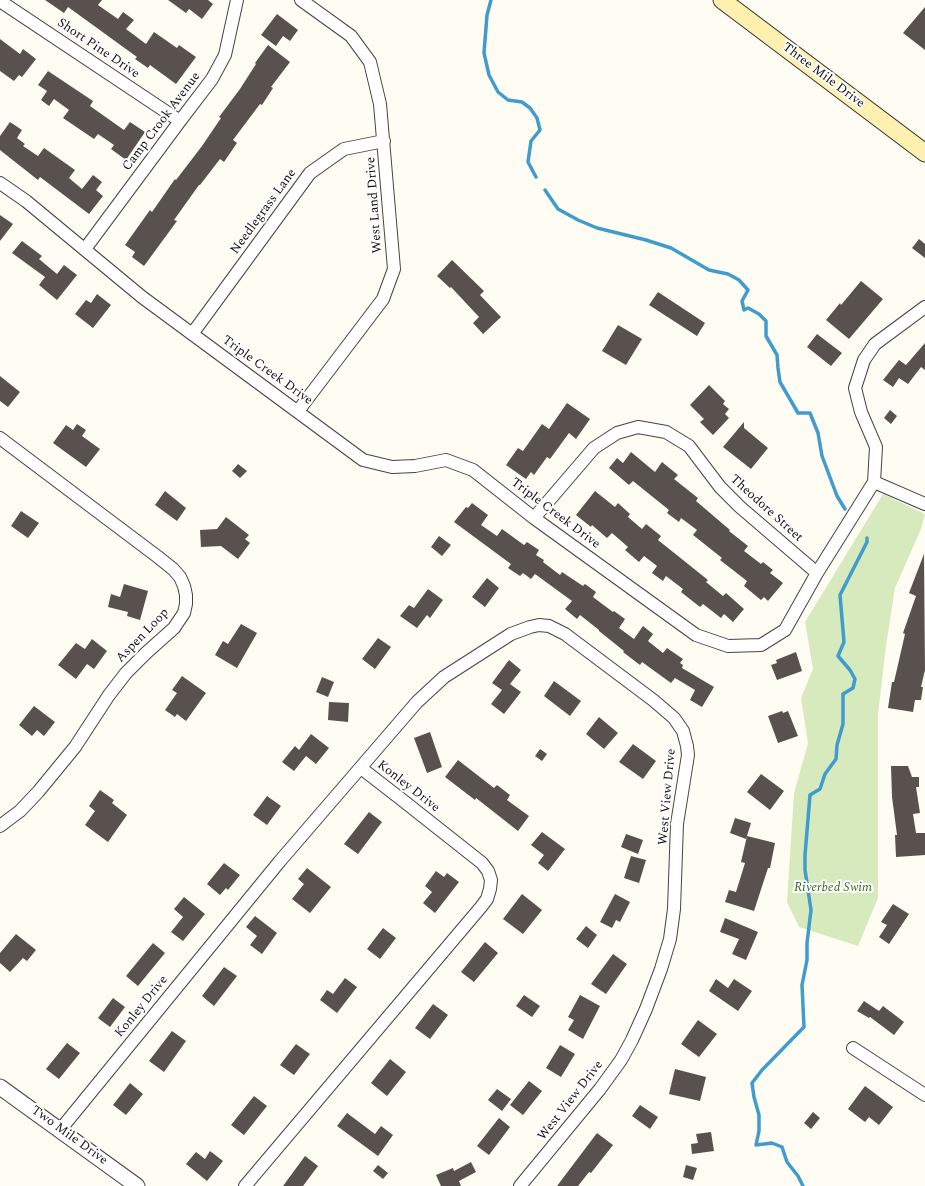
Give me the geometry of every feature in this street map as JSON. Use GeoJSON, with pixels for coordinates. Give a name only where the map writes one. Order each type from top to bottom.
{"type":"FeatureCollection","features":[{"type":"Feature","properties":{"kind":"main road","name":"Three Mile Drive"},"geometry":{"type":"LineString","coordinates":[[722,0],[925,153]]}},
{"type":"Feature","properties":{"kind":"street","name":"Camp Crook Avenue"},"geometry":{"type":"LineString","coordinates":[[85,249],[212,79],[225,55],[237,0]]}},
{"type":"Feature","properties":{"kind":"street","name":"West Land Drive"},"geometry":{"type":"LineString","coordinates":[[298,411],[383,299],[394,269],[380,104],[370,62],[352,36],[301,0]]}},
{"type":"Feature","properties":{"kind":"street","name":"Short Pine Drive"},"geometry":{"type":"LineString","coordinates":[[0,1],[180,121]]}},
{"type":"Feature","properties":{"kind":"street","name":"Needlegrass Lane"},"geometry":{"type":"LineString","coordinates":[[192,334],[310,173],[344,149],[384,141]]}},
{"type":"Feature","properties":{"kind":"street","name":"Triple Creek Drive"},"geometry":{"type":"LineString","coordinates":[[0,183],[26,201],[142,297],[363,460],[392,467],[414,466],[446,460],[473,470],[534,518],[696,635],[728,646],[760,645],[785,630],[817,573],[874,482],[876,447],[861,412],[855,388],[864,360],[876,344],[925,307]]}},
{"type":"Feature","properties":{"kind":"street","name":"Theodore Street"},"geometry":{"type":"LineString","coordinates":[[534,518],[594,448],[617,433],[638,427],[666,432],[689,446],[720,487],[740,507],[817,573]]}},
{"type":"Feature","properties":{"kind":"street","name":"Aspen Loop"},"geometry":{"type":"LineString","coordinates":[[0,438],[158,557],[180,577],[184,586],[186,599],[184,613],[174,628],[126,673],[109,695],[75,747],[38,792],[20,811],[0,826]]}},
{"type":"Feature","properties":{"kind":"street"},"geometry":{"type":"LineString","coordinates":[[874,482],[925,504]]}},
{"type":"Feature","properties":{"kind":"street","name":"West View Drive"},"geometry":{"type":"LineString","coordinates":[[361,768],[417,702],[444,677],[511,634],[539,625],[549,626],[565,634],[653,700],[674,718],[683,731],[688,746],[688,755],[678,824],[674,909],[670,939],[661,969],[632,1040],[621,1060],[600,1089],[520,1186]]}},
{"type":"Feature","properties":{"kind":"street","name":"Konley Drive"},"geometry":{"type":"LineString","coordinates":[[60,1130],[275,867],[361,768],[482,863],[488,871],[491,880],[490,889],[487,899],[481,907],[246,1186]]}},
{"type":"Feature","properties":{"kind":"street"},"geometry":{"type":"LineString","coordinates":[[853,1048],[925,1095]]}},
{"type":"Feature","properties":{"kind":"street","name":"Two Mile Drive"},"geometry":{"type":"LineString","coordinates":[[0,1087],[137,1186]]}},
{"type":"Feature","properties":{"kind":"green space","name":"Riverbed Swim"},"geometry":{"type":"Polygon","coordinates":[[[883,494],[925,514],[921,529],[895,588],[886,646],[878,714],[878,898],[858,946],[799,927],[787,902],[794,793],[808,743],[801,698],[813,669],[805,622],[883,494]]]}},
{"type":"Feature","properties":{"kind":"building"},"geometry":{"type":"Polygon","coordinates":[[[45,0],[102,0],[98,5],[118,19],[123,12],[134,20],[126,29],[146,44],[154,32],[177,48],[179,45],[196,57],[176,84],[150,65],[148,68],[135,59],[137,57],[68,7],[64,13],[45,0]]]}},
{"type":"Feature","properties":{"kind":"building"},"geometry":{"type":"Polygon","coordinates":[[[168,0],[208,0],[213,4],[202,19],[189,9],[186,13],[168,0]]]}},
{"type":"Feature","properties":{"kind":"building"},"geometry":{"type":"Polygon","coordinates":[[[925,7],[925,50],[903,33],[925,7]]]}},
{"type":"Feature","properties":{"kind":"building"},"geometry":{"type":"Polygon","coordinates":[[[277,14],[298,30],[290,41],[283,36],[276,46],[261,35],[277,14]]]}},
{"type":"Feature","properties":{"kind":"building"},"geometry":{"type":"Polygon","coordinates":[[[0,39],[20,54],[23,49],[36,59],[22,77],[19,75],[14,81],[0,71],[0,39]]]}},
{"type":"Feature","properties":{"kind":"building"},"geometry":{"type":"Polygon","coordinates":[[[268,45],[290,62],[271,87],[273,88],[262,105],[260,104],[233,140],[237,143],[224,162],[220,159],[199,185],[174,220],[177,221],[144,266],[132,257],[135,252],[125,245],[150,210],[152,212],[175,179],[176,180],[202,146],[221,118],[219,117],[240,89],[256,64],[255,63],[268,45]]]}},
{"type":"Feature","properties":{"kind":"building"},"geometry":{"type":"Polygon","coordinates":[[[48,71],[93,101],[90,106],[124,130],[130,122],[145,132],[126,160],[111,149],[114,145],[98,134],[94,139],[63,118],[69,110],[54,99],[49,106],[41,100],[47,91],[38,85],[48,71]]]}},
{"type":"Feature","properties":{"kind":"building"},"geometry":{"type":"Polygon","coordinates":[[[10,122],[22,130],[17,138],[25,144],[23,146],[38,156],[44,148],[75,170],[69,178],[82,189],[93,175],[102,182],[96,190],[103,196],[89,214],[40,177],[38,180],[0,150],[0,136],[10,122]]]}},
{"type":"Feature","properties":{"kind":"building"},"geometry":{"type":"Polygon","coordinates":[[[0,215],[13,224],[0,241],[0,215]]]}},
{"type":"Feature","properties":{"kind":"building"},"geometry":{"type":"Polygon","coordinates":[[[919,239],[925,244],[925,258],[912,248],[919,239]]]}},
{"type":"Feature","properties":{"kind":"building"},"geometry":{"type":"Polygon","coordinates":[[[22,241],[42,256],[39,259],[57,274],[64,265],[77,275],[57,300],[39,285],[45,277],[12,253],[22,241]]]}},
{"type":"Feature","properties":{"kind":"building"},"geometry":{"type":"Polygon","coordinates":[[[452,260],[484,291],[480,295],[501,317],[483,334],[473,323],[479,317],[451,287],[450,288],[437,276],[452,260]]]}},
{"type":"Feature","properties":{"kind":"building"},"geometry":{"type":"Polygon","coordinates":[[[861,281],[883,299],[849,339],[826,320],[861,281]]]}},
{"type":"Feature","properties":{"kind":"building"},"geometry":{"type":"Polygon","coordinates":[[[658,292],[705,323],[697,336],[649,305],[658,292]]]}},
{"type":"Feature","properties":{"kind":"building"},"geometry":{"type":"Polygon","coordinates":[[[97,294],[111,305],[93,328],[75,314],[86,300],[91,303],[97,294]]]}},
{"type":"Feature","properties":{"kind":"building"},"geometry":{"type":"Polygon","coordinates":[[[618,325],[642,339],[626,365],[602,351],[618,325]]]}},
{"type":"Feature","properties":{"kind":"building"},"geometry":{"type":"Polygon","coordinates":[[[817,334],[842,353],[831,366],[807,347],[817,334]]]}},
{"type":"Feature","properties":{"kind":"building"},"geometry":{"type":"Polygon","coordinates":[[[925,343],[925,370],[921,367],[908,384],[899,378],[893,387],[883,380],[899,360],[906,365],[925,343]]]}},
{"type":"Feature","properties":{"kind":"building"},"geometry":{"type":"Polygon","coordinates":[[[0,376],[20,392],[8,407],[0,401],[0,376]]]}},
{"type":"Feature","properties":{"kind":"building"},"geometry":{"type":"Polygon","coordinates":[[[709,385],[725,401],[723,404],[729,409],[725,414],[729,418],[713,435],[700,422],[704,419],[690,405],[709,385]]]}},
{"type":"Feature","properties":{"kind":"building"},"geometry":{"type":"Polygon","coordinates":[[[567,403],[590,419],[576,439],[569,433],[550,459],[547,457],[534,475],[531,472],[526,479],[506,465],[518,448],[523,451],[542,424],[549,429],[567,403]]]}},
{"type":"Feature","properties":{"kind":"building"},"geometry":{"type":"Polygon","coordinates":[[[890,410],[897,416],[891,424],[884,418],[890,410]]]}},
{"type":"Feature","properties":{"kind":"building"},"geometry":{"type":"Polygon","coordinates":[[[744,422],[744,428],[768,448],[751,469],[723,447],[744,422]]]}},
{"type":"Feature","properties":{"kind":"building"},"geometry":{"type":"Polygon","coordinates":[[[77,424],[86,430],[82,436],[100,449],[86,467],[53,443],[66,425],[73,430],[77,424]]]}},
{"type":"Feature","properties":{"kind":"building"},"geometry":{"type":"Polygon","coordinates":[[[631,452],[655,472],[662,462],[678,475],[674,479],[698,498],[696,501],[748,546],[744,551],[761,564],[763,562],[773,570],[770,573],[783,583],[768,601],[764,597],[761,600],[744,586],[747,581],[720,560],[722,558],[693,535],[697,530],[681,518],[679,522],[667,513],[669,510],[633,481],[629,485],[609,468],[617,458],[623,463],[631,452]]]}},
{"type":"Feature","properties":{"kind":"building"},"geometry":{"type":"Polygon","coordinates":[[[238,464],[247,471],[240,478],[232,471],[238,464]]]}},
{"type":"Feature","properties":{"kind":"building"},"geometry":{"type":"Polygon","coordinates":[[[165,491],[186,508],[177,521],[155,505],[165,491]]]}},
{"type":"Feature","properties":{"kind":"building"},"geometry":{"type":"Polygon","coordinates":[[[595,491],[615,507],[618,503],[630,514],[628,517],[642,529],[646,524],[661,536],[658,540],[708,580],[706,582],[723,596],[726,593],[744,609],[733,622],[724,614],[721,618],[703,604],[700,607],[681,592],[683,589],[666,576],[663,581],[652,573],[657,566],[644,556],[639,562],[625,550],[628,547],[612,533],[607,538],[592,525],[591,527],[576,515],[595,491]]]}},
{"type":"Feature","properties":{"kind":"building"},"geometry":{"type":"Polygon","coordinates":[[[472,503],[488,515],[481,525],[497,536],[502,529],[524,545],[527,542],[539,550],[536,555],[544,560],[543,562],[560,575],[562,572],[583,586],[585,584],[596,592],[593,597],[625,619],[619,628],[634,639],[643,626],[653,634],[648,641],[663,653],[667,648],[683,659],[680,663],[683,665],[682,668],[714,687],[702,707],[690,700],[695,690],[675,678],[671,683],[642,662],[640,665],[580,615],[577,619],[565,609],[572,601],[535,574],[531,579],[523,573],[520,576],[508,568],[511,564],[454,522],[466,507],[468,508],[472,503]]]}},
{"type":"Feature","properties":{"kind":"building"},"geometry":{"type":"Polygon","coordinates":[[[21,511],[39,523],[28,538],[11,526],[21,511]]]}},
{"type":"Feature","properties":{"kind":"building"},"geometry":{"type":"Polygon","coordinates":[[[226,517],[249,535],[245,539],[250,543],[238,559],[221,546],[201,547],[200,530],[217,529],[226,517]]]}},
{"type":"Feature","properties":{"kind":"building"},"geometry":{"type":"Polygon","coordinates":[[[439,536],[451,545],[442,556],[431,547],[439,536]]]}},
{"type":"Feature","properties":{"kind":"building"},"geometry":{"type":"Polygon","coordinates":[[[924,554],[925,670],[921,687],[923,687],[921,700],[915,700],[913,712],[888,708],[892,682],[894,682],[905,634],[903,633],[916,596],[909,593],[924,554]]]}},
{"type":"Feature","properties":{"kind":"building"},"geometry":{"type":"Polygon","coordinates":[[[487,578],[499,588],[485,607],[472,597],[487,578]]]}},
{"type":"Feature","properties":{"kind":"building"},"geometry":{"type":"Polygon","coordinates":[[[124,584],[148,591],[140,620],[127,616],[128,612],[108,607],[111,594],[120,597],[124,584]]]}},
{"type":"Feature","properties":{"kind":"building"},"geometry":{"type":"Polygon","coordinates":[[[428,589],[443,600],[430,618],[427,615],[417,628],[400,616],[409,605],[414,608],[428,589]]]}},
{"type":"Feature","properties":{"kind":"building"},"geometry":{"type":"Polygon","coordinates":[[[241,624],[257,633],[237,668],[215,655],[223,641],[228,644],[241,624]]]}},
{"type":"Feature","properties":{"kind":"building"},"geometry":{"type":"Polygon","coordinates":[[[378,638],[391,647],[375,669],[362,659],[378,638]]]}},
{"type":"Feature","properties":{"kind":"building"},"geometry":{"type":"Polygon","coordinates":[[[92,639],[107,651],[94,669],[87,664],[76,679],[58,665],[76,643],[85,649],[92,639]]]}},
{"type":"Feature","properties":{"kind":"building"},"geometry":{"type":"Polygon","coordinates":[[[796,652],[802,671],[777,680],[771,665],[777,663],[776,660],[796,652]]]}},
{"type":"Feature","properties":{"kind":"building"},"geometry":{"type":"Polygon","coordinates":[[[509,660],[521,670],[510,684],[521,692],[504,714],[491,704],[502,690],[492,683],[509,660]]]}},
{"type":"Feature","properties":{"kind":"building"},"geometry":{"type":"Polygon","coordinates":[[[182,676],[206,693],[186,721],[177,714],[175,717],[165,710],[177,693],[172,690],[182,676]]]}},
{"type":"Feature","properties":{"kind":"building"},"geometry":{"type":"Polygon","coordinates":[[[322,677],[334,682],[328,697],[316,692],[322,677]]]}},
{"type":"Feature","properties":{"kind":"building"},"geometry":{"type":"Polygon","coordinates":[[[554,681],[581,701],[570,716],[544,696],[554,681]]]}},
{"type":"Feature","properties":{"kind":"building"},"geometry":{"type":"Polygon","coordinates":[[[329,702],[349,703],[348,722],[328,720],[329,702]]]}},
{"type":"Feature","properties":{"kind":"building"},"geometry":{"type":"Polygon","coordinates":[[[34,706],[55,722],[44,736],[37,730],[32,736],[19,725],[34,706]]]}},
{"type":"Feature","properties":{"kind":"building"},"geometry":{"type":"Polygon","coordinates":[[[782,711],[783,713],[788,711],[798,736],[778,743],[768,716],[782,711]]]}},
{"type":"Feature","properties":{"kind":"building"},"geometry":{"type":"Polygon","coordinates":[[[599,717],[618,733],[604,749],[586,734],[599,717]]]}},
{"type":"Feature","properties":{"kind":"building"},"geometry":{"type":"Polygon","coordinates":[[[430,732],[442,767],[427,773],[414,738],[430,732]]]}},
{"type":"Feature","properties":{"kind":"building"},"geometry":{"type":"Polygon","coordinates":[[[311,734],[329,748],[316,764],[306,756],[294,771],[282,762],[295,746],[299,750],[311,734]]]}},
{"type":"Feature","properties":{"kind":"building"},"geometry":{"type":"Polygon","coordinates":[[[633,744],[656,761],[643,779],[619,762],[633,744]]]}},
{"type":"Feature","properties":{"kind":"building"},"geometry":{"type":"Polygon","coordinates":[[[540,749],[547,754],[542,761],[535,756],[540,749]]]}},
{"type":"Feature","properties":{"kind":"building"},"geometry":{"type":"Polygon","coordinates":[[[458,760],[494,788],[497,785],[510,795],[507,800],[529,816],[518,831],[476,798],[475,800],[445,777],[458,760]]]}},
{"type":"Feature","properties":{"kind":"building"},"geometry":{"type":"Polygon","coordinates":[[[891,766],[908,766],[912,777],[919,777],[919,787],[916,787],[920,813],[913,814],[916,833],[925,833],[925,855],[896,857],[895,835],[897,835],[892,797],[891,766]]]}},
{"type":"Feature","properties":{"kind":"building"},"geometry":{"type":"Polygon","coordinates":[[[761,774],[784,791],[770,810],[747,792],[761,774]]]}},
{"type":"Feature","properties":{"kind":"building"},"geometry":{"type":"Polygon","coordinates":[[[100,790],[114,800],[112,803],[127,815],[108,842],[85,825],[95,811],[89,806],[100,790]]]}},
{"type":"Feature","properties":{"kind":"building"},"geometry":{"type":"Polygon","coordinates":[[[267,796],[281,806],[267,825],[253,815],[267,796]]]}},
{"type":"Feature","properties":{"kind":"building"},"geometry":{"type":"Polygon","coordinates":[[[369,812],[382,822],[358,854],[344,844],[369,812]]]}},
{"type":"Feature","properties":{"kind":"building"},"geometry":{"type":"Polygon","coordinates":[[[735,818],[751,823],[746,839],[730,833],[735,818]]]}},
{"type":"Feature","properties":{"kind":"building"},"geometry":{"type":"Polygon","coordinates":[[[542,832],[565,849],[548,871],[538,863],[544,855],[531,845],[542,832]]]}},
{"type":"Feature","properties":{"kind":"building"},"geometry":{"type":"Polygon","coordinates":[[[626,834],[643,840],[638,854],[621,847],[626,834]]]}},
{"type":"Feature","properties":{"kind":"building"},"geometry":{"type":"Polygon","coordinates":[[[747,836],[775,843],[770,868],[768,868],[754,911],[725,902],[729,890],[736,892],[745,863],[741,862],[747,836]]]}},
{"type":"Feature","properties":{"kind":"building"},"geometry":{"type":"Polygon","coordinates":[[[631,856],[646,860],[639,883],[624,878],[631,856]]]}},
{"type":"Feature","properties":{"kind":"building"},"geometry":{"type":"Polygon","coordinates":[[[224,863],[240,875],[228,890],[226,888],[220,895],[207,884],[224,863]]]}},
{"type":"Feature","properties":{"kind":"building"},"geometry":{"type":"Polygon","coordinates":[[[307,868],[331,887],[310,913],[292,899],[304,884],[298,879],[307,868]]]}},
{"type":"Feature","properties":{"kind":"building"},"geometry":{"type":"Polygon","coordinates":[[[436,871],[444,877],[447,873],[459,882],[435,913],[423,903],[432,892],[425,886],[436,871]]]}},
{"type":"Feature","properties":{"kind":"building"},"geometry":{"type":"Polygon","coordinates":[[[522,894],[542,910],[523,934],[503,919],[522,894]]]}},
{"type":"Feature","properties":{"kind":"building"},"geometry":{"type":"Polygon","coordinates":[[[615,894],[630,902],[620,922],[616,920],[612,928],[600,922],[615,894]]]}},
{"type":"Feature","properties":{"kind":"building"},"geometry":{"type":"Polygon","coordinates":[[[184,897],[205,914],[183,941],[171,932],[183,917],[174,909],[184,897]]]}},
{"type":"Feature","properties":{"kind":"building"},"geometry":{"type":"Polygon","coordinates":[[[893,904],[909,914],[889,944],[879,937],[887,925],[881,922],[893,904]]]}},
{"type":"Feature","properties":{"kind":"building"},"geometry":{"type":"Polygon","coordinates":[[[255,916],[277,933],[262,954],[250,945],[257,936],[246,927],[255,916]]]}},
{"type":"Feature","properties":{"kind":"building"},"geometry":{"type":"Polygon","coordinates":[[[725,918],[758,932],[746,960],[732,954],[739,939],[720,932],[725,918]]]}},
{"type":"Feature","properties":{"kind":"building"},"geometry":{"type":"Polygon","coordinates":[[[586,926],[597,935],[588,948],[576,939],[586,926]]]}},
{"type":"Feature","properties":{"kind":"building"},"geometry":{"type":"Polygon","coordinates":[[[383,928],[396,938],[380,959],[367,949],[383,928]]]}},
{"type":"Feature","properties":{"kind":"building"},"geometry":{"type":"Polygon","coordinates":[[[16,934],[36,950],[27,961],[23,958],[10,972],[0,963],[0,953],[16,934]]]}},
{"type":"Feature","properties":{"kind":"building"},"geometry":{"type":"Polygon","coordinates":[[[485,942],[498,953],[474,982],[461,972],[485,942]]]}},
{"type":"Feature","properties":{"kind":"building"},"geometry":{"type":"Polygon","coordinates":[[[153,943],[165,953],[138,986],[126,976],[153,943]]]}},
{"type":"Feature","properties":{"kind":"building"},"geometry":{"type":"Polygon","coordinates":[[[613,954],[627,964],[606,994],[591,984],[613,954]]]}},
{"type":"Feature","properties":{"kind":"building"},"geometry":{"type":"Polygon","coordinates":[[[224,967],[237,976],[214,1006],[202,996],[224,967]]]}},
{"type":"Feature","properties":{"kind":"building"},"geometry":{"type":"Polygon","coordinates":[[[345,978],[357,987],[337,1013],[320,1000],[327,990],[333,994],[345,978]]]}},
{"type":"Feature","properties":{"kind":"building"},"geometry":{"type":"Polygon","coordinates":[[[716,979],[728,988],[734,979],[752,991],[738,1011],[709,991],[716,979]]]}},
{"type":"Feature","properties":{"kind":"building"},"geometry":{"type":"Polygon","coordinates":[[[524,995],[540,1006],[532,1017],[516,1006],[524,995]]]}},
{"type":"Feature","properties":{"kind":"building"},"geometry":{"type":"Polygon","coordinates":[[[580,995],[600,1006],[583,1039],[568,1030],[574,1020],[568,1017],[580,995]]]}},
{"type":"Feature","properties":{"kind":"building"},"geometry":{"type":"Polygon","coordinates":[[[113,998],[125,1007],[110,1027],[98,1018],[113,998]]]}},
{"type":"Feature","properties":{"kind":"building"},"geometry":{"type":"Polygon","coordinates":[[[864,1001],[879,1011],[883,1006],[904,1022],[894,1035],[870,1017],[869,1018],[857,1011],[864,1001]]]}},
{"type":"Feature","properties":{"kind":"building"},"geometry":{"type":"Polygon","coordinates":[[[433,1004],[448,1015],[430,1039],[415,1028],[433,1004]]]}},
{"type":"Feature","properties":{"kind":"building"},"geometry":{"type":"Polygon","coordinates":[[[698,1020],[717,1034],[699,1057],[681,1044],[698,1020]]]}},
{"type":"Feature","properties":{"kind":"building"},"geometry":{"type":"Polygon","coordinates":[[[172,1031],[186,1041],[164,1072],[149,1061],[172,1031]]]}},
{"type":"Feature","properties":{"kind":"building"},"geometry":{"type":"Polygon","coordinates":[[[67,1043],[80,1053],[59,1079],[46,1069],[67,1043]]]}},
{"type":"Feature","properties":{"kind":"building"},"geometry":{"type":"Polygon","coordinates":[[[296,1044],[310,1054],[294,1075],[280,1065],[296,1044]]]}},
{"type":"Feature","properties":{"kind":"building"},"geometry":{"type":"Polygon","coordinates":[[[560,1045],[575,1054],[561,1077],[546,1068],[560,1045]]]}},
{"type":"Feature","properties":{"kind":"building"},"geometry":{"type":"Polygon","coordinates":[[[390,1059],[406,1072],[387,1096],[371,1083],[390,1059]]]}},
{"type":"Feature","properties":{"kind":"building"},"geometry":{"type":"Polygon","coordinates":[[[675,1069],[706,1077],[700,1101],[669,1094],[675,1069]]]}},
{"type":"Feature","properties":{"kind":"building"},"geometry":{"type":"Polygon","coordinates":[[[529,1081],[542,1091],[523,1115],[510,1105],[529,1081]]]}},
{"type":"Feature","properties":{"kind":"building"},"geometry":{"type":"Polygon","coordinates":[[[130,1083],[143,1094],[126,1115],[113,1105],[130,1083]]]}},
{"type":"Feature","properties":{"kind":"building"},"geometry":{"type":"Polygon","coordinates":[[[865,1086],[893,1107],[879,1125],[869,1117],[865,1122],[848,1109],[865,1086]]]}},
{"type":"Feature","properties":{"kind":"building"},"geometry":{"type":"Polygon","coordinates":[[[497,1089],[511,1099],[502,1111],[488,1100],[497,1089]]]}},
{"type":"Feature","properties":{"kind":"building"},"geometry":{"type":"Polygon","coordinates":[[[254,1096],[267,1106],[244,1135],[231,1125],[254,1096]]]}},
{"type":"Feature","properties":{"kind":"building"},"geometry":{"type":"Polygon","coordinates":[[[640,1105],[658,1117],[650,1129],[632,1116],[640,1105]]]}},
{"type":"Feature","properties":{"kind":"building"},"geometry":{"type":"Polygon","coordinates":[[[813,1112],[820,1118],[811,1129],[804,1123],[813,1112]]]}},
{"type":"Feature","properties":{"kind":"building"},"geometry":{"type":"Polygon","coordinates":[[[347,1113],[375,1134],[381,1126],[393,1135],[378,1156],[337,1126],[347,1113]]]}},
{"type":"Feature","properties":{"kind":"building"},"geometry":{"type":"Polygon","coordinates":[[[499,1118],[510,1127],[489,1155],[477,1146],[499,1118]]]}},
{"type":"Feature","properties":{"kind":"building"},"geometry":{"type":"Polygon","coordinates":[[[711,1132],[714,1151],[692,1154],[691,1144],[698,1143],[696,1134],[711,1132]]]}},
{"type":"Feature","properties":{"kind":"building"},"geometry":{"type":"Polygon","coordinates":[[[597,1133],[613,1145],[591,1173],[589,1172],[578,1186],[557,1186],[597,1133]]]}},
{"type":"Feature","properties":{"kind":"building"},"geometry":{"type":"Polygon","coordinates":[[[210,1151],[223,1161],[207,1181],[186,1164],[196,1152],[205,1159],[210,1151]]]}},
{"type":"Feature","properties":{"kind":"building"},"geometry":{"type":"Polygon","coordinates":[[[305,1156],[318,1166],[303,1186],[283,1186],[305,1156]]]}},
{"type":"Feature","properties":{"kind":"building"},"geometry":{"type":"Polygon","coordinates":[[[471,1162],[476,1172],[459,1181],[461,1186],[441,1186],[436,1175],[453,1168],[454,1171],[471,1162]]]}},
{"type":"Feature","properties":{"kind":"building"},"geometry":{"type":"Polygon","coordinates":[[[378,1165],[388,1173],[383,1179],[373,1171],[378,1165]]]}},
{"type":"Feature","properties":{"kind":"building"},"geometry":{"type":"Polygon","coordinates":[[[686,1165],[697,1168],[693,1180],[683,1177],[686,1165]]]}},
{"type":"Feature","properties":{"kind":"waterway"},"geometry":{"type":"LineString","coordinates":[[491,0],[487,15],[484,53],[489,75],[498,92],[508,100],[522,102],[530,108],[537,118],[540,130],[531,141],[528,162],[536,177]]}},
{"type":"Feature","properties":{"kind":"waterway"},"geometry":{"type":"LineString","coordinates":[[545,190],[558,209],[578,220],[597,228],[646,240],[671,248],[709,270],[728,274],[739,280],[748,290],[742,301],[744,310],[748,308],[759,314],[766,321],[766,336],[777,355],[780,382],[798,413],[810,413],[818,433],[822,456],[837,496],[845,509]]}},
{"type":"Feature","properties":{"kind":"waterway"},"geometry":{"type":"LineString","coordinates":[[803,1186],[798,1176],[787,1162],[782,1147],[772,1143],[756,1145],[759,1131],[759,1115],[752,1083],[762,1070],[804,1027],[802,985],[807,960],[807,943],[811,910],[805,870],[810,795],[820,789],[825,774],[836,759],[837,745],[843,724],[843,694],[853,688],[855,679],[850,670],[838,656],[844,642],[840,595],[867,542],[867,538]]}}]}
